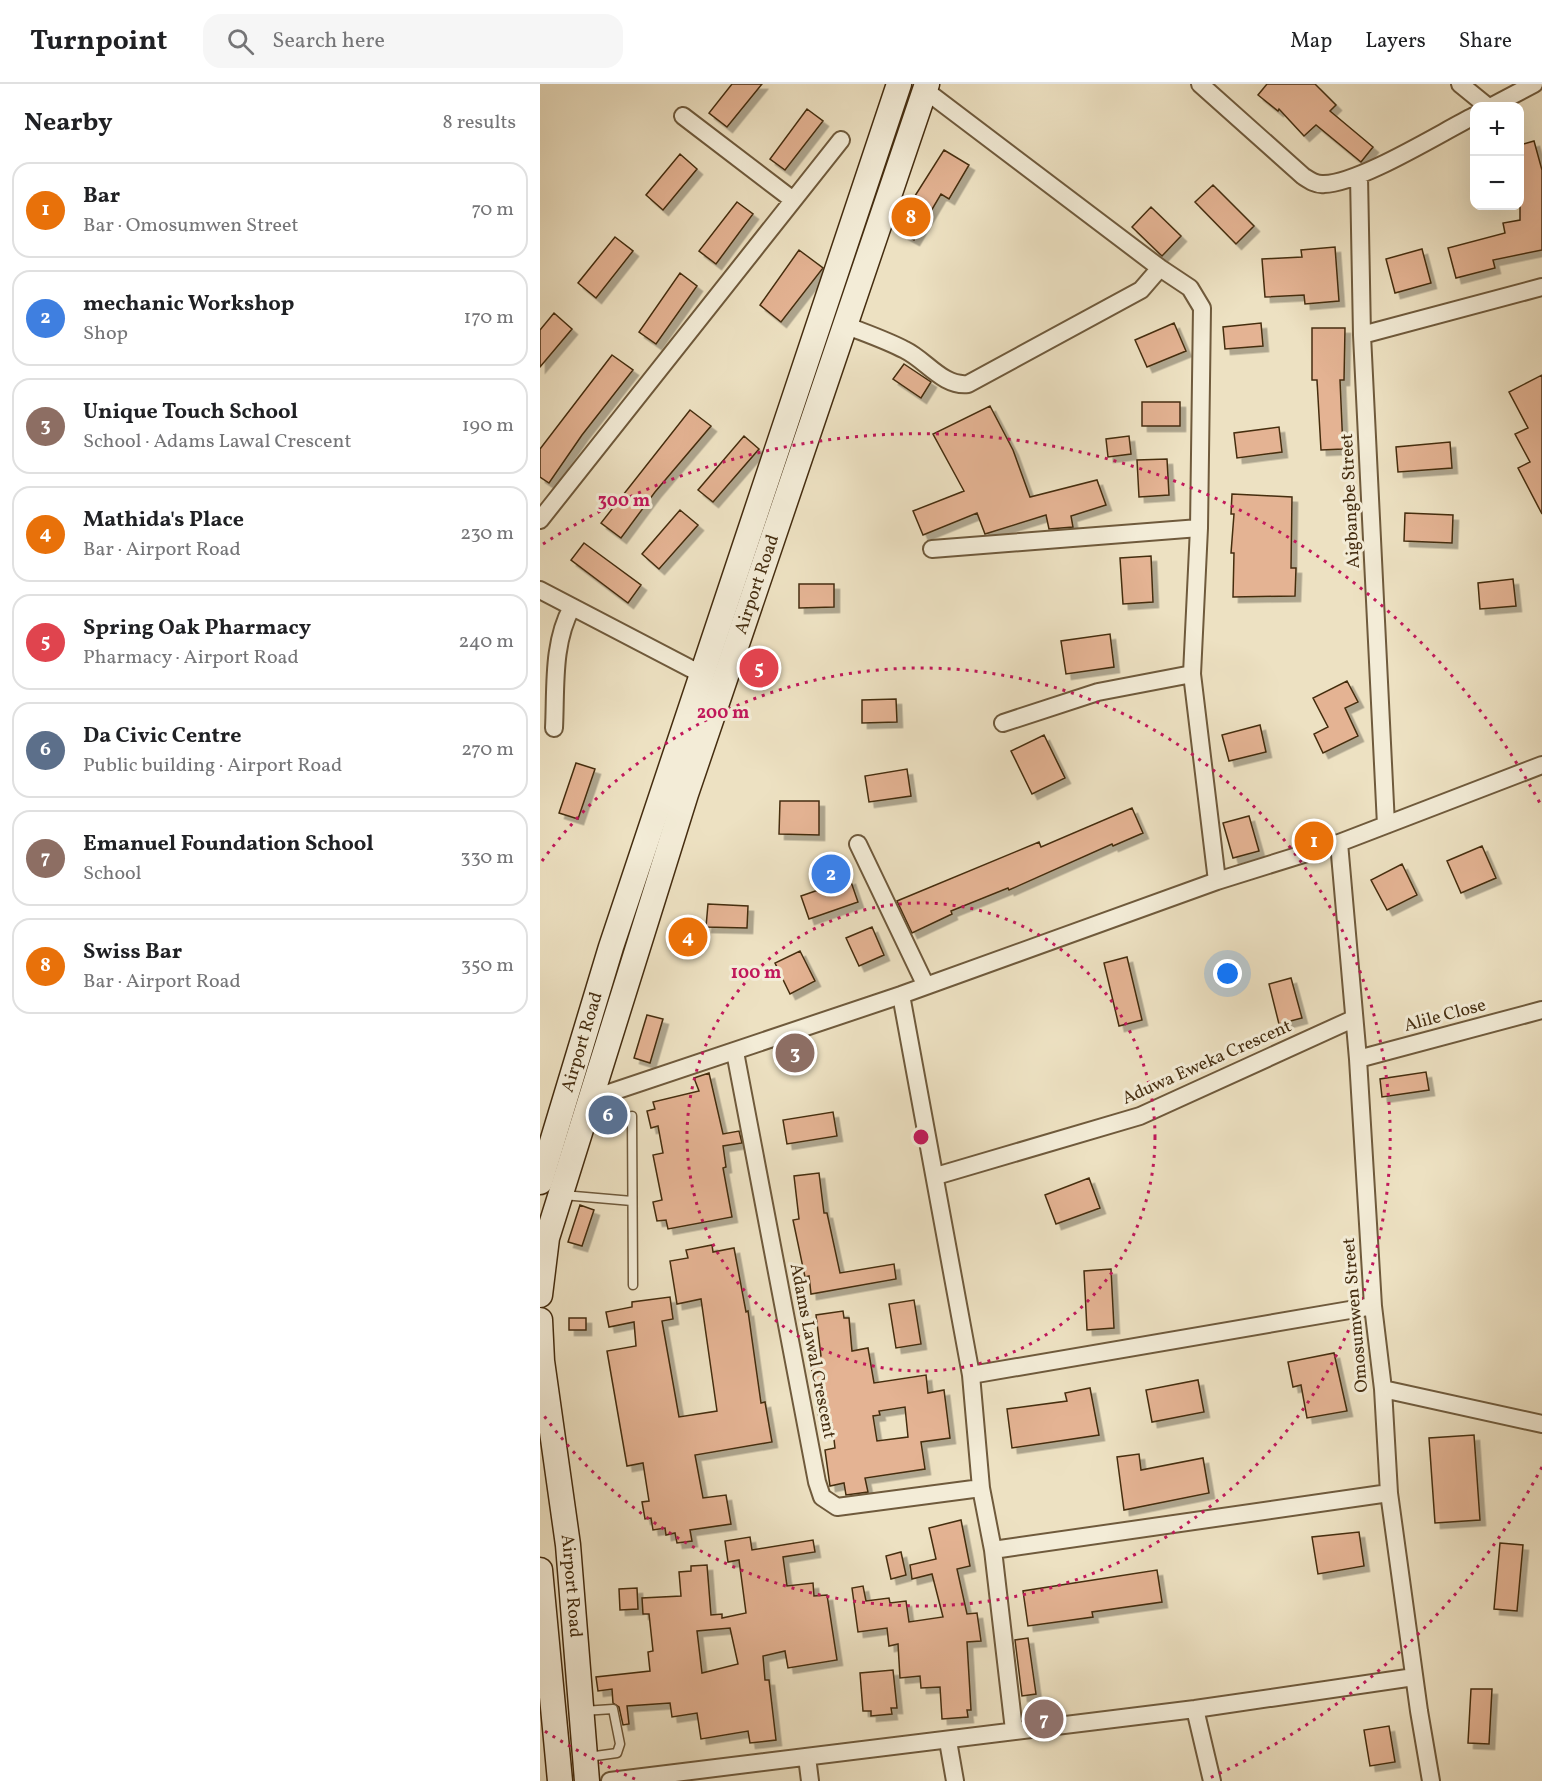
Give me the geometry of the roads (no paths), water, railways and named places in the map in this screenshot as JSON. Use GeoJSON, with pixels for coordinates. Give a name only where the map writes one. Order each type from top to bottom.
{"type":"FeatureCollection","features":[{"type":"Feature","properties":{"kind":"main road","name":"Airport Road"},"geometry":{"type":"LineString","coordinates":[[550,1189],[588,1100],[675,790],[701,674],[899,84]]}},
{"type":"Feature","properties":{"kind":"main road","name":"Airport Road"},"geometry":{"type":"LineString","coordinates":[[540,1295],[550,1189],[611,947],[675,790],[845,324],[926,87]]}},
{"type":"Feature","properties":{"kind":"main road","name":"Airport Road"},"geometry":{"type":"LineString","coordinates":[[540,1320],[542,1361],[568,1545],[586,1769]]}},
{"type":"Feature","properties":{"kind":"main road","name":"Airport Road"},"geometry":{"type":"LineString","coordinates":[[540,1570],[560,1781]]}},
{"type":"Feature","properties":{"kind":"street"},"geometry":{"type":"LineString","coordinates":[[1200,84],[1312,182],[1324,184],[1359,176],[1470,118]]}},
{"type":"Feature","properties":{"kind":"street"},"geometry":{"type":"LineString","coordinates":[[1460,84],[1482,102]]}},
{"type":"Feature","properties":{"kind":"street"},"geometry":{"type":"LineString","coordinates":[[1500,102],[1534,84]]}},
{"type":"Feature","properties":{"kind":"street"},"geometry":{"type":"LineString","coordinates":[[926,87],[1160,268],[1190,288],[1202,308],[1199,528],[1192,674],[1217,881]]}},
{"type":"Feature","properties":{"kind":"street"},"geometry":{"type":"LineString","coordinates":[[683,116],[793,200]]}},
{"type":"Feature","properties":{"kind":"street"},"geometry":{"type":"LineString","coordinates":[[540,520],[841,140]]}},
{"type":"Feature","properties":{"kind":"street","name":"Aigbangbe Street"},"geometry":{"type":"LineString","coordinates":[[1359,176],[1362,334],[1386,825]]}},
{"type":"Feature","properties":{"kind":"street"},"geometry":{"type":"LineString","coordinates":[[845,324],[907,350],[949,381],[959,385],[968,384],[1141,290],[1160,268]]}},
{"type":"Feature","properties":{"kind":"street"},"geometry":{"type":"LineString","coordinates":[[1362,334],[1542,287]]}},
{"type":"Feature","properties":{"kind":"street"},"geometry":{"type":"LineString","coordinates":[[932,549],[1199,528]]}},
{"type":"Feature","properties":{"kind":"street"},"geometry":{"type":"LineString","coordinates":[[540,591],[701,674]]}},
{"type":"Feature","properties":{"kind":"street"},"geometry":{"type":"LineString","coordinates":[[554,729],[558,645],[562,626],[572,607]]}},
{"type":"Feature","properties":{"kind":"street"},"geometry":{"type":"LineString","coordinates":[[1003,723],[1098,692],[1192,674]]}},
{"type":"Feature","properties":{"kind":"street"},"geometry":{"type":"LineString","coordinates":[[588,1100],[901,995],[1217,881],[1340,843],[1542,765]]}},
{"type":"Feature","properties":{"kind":"street","name":"Omosumwen Street"},"geometry":{"type":"LineString","coordinates":[[1340,843],[1358,1059],[1373,1306],[1383,1389],[1389,1493],[1414,1677],[1431,1781]]}},
{"type":"Feature","properties":{"kind":"street"},"geometry":{"type":"LineString","coordinates":[[858,844],[926,986]]}},
{"type":"Feature","properties":{"kind":"street"},"geometry":{"type":"LineString","coordinates":[[901,995],[971,1375],[981,1488],[993,1550],[1014,1730]]}},
{"type":"Feature","properties":{"kind":"street","name":"Alile Close"},"geometry":{"type":"LineString","coordinates":[[1358,1059],[1542,1010]]}},
{"type":"Feature","properties":{"kind":"street","name":"Aduwa Eweka Crescent"},"geometry":{"type":"LineString","coordinates":[[936,1176],[1140,1116],[1353,1019]]}},
{"type":"Feature","properties":{"kind":"street","name":"Adams Lawal Crescent"},"geometry":{"type":"LineString","coordinates":[[735,1052],[817,1482],[822,1497],[837,1507],[981,1488]]}},
{"type":"Feature","properties":{"kind":"street"},"geometry":{"type":"LineString","coordinates":[[971,1375],[1373,1306]]}},
{"type":"Feature","properties":{"kind":"street"},"geometry":{"type":"LineString","coordinates":[[1383,1389],[1542,1424]]}},
{"type":"Feature","properties":{"kind":"street"},"geometry":{"type":"LineString","coordinates":[[993,1550],[1389,1493]]}},
{"type":"Feature","properties":{"kind":"street"},"geometry":{"type":"LineString","coordinates":[[609,1781],[948,1741],[1014,1730],[1195,1709],[1414,1677]]}},
{"type":"Feature","properties":{"kind":"street"},"geometry":{"type":"LineString","coordinates":[[1195,1709],[1212,1781]]}},
{"type":"Feature","properties":{"kind":"street"},"geometry":{"type":"LineString","coordinates":[[948,1741],[955,1781]]}},
{"type":"Feature","properties":{"kind":"street"},"geometry":{"type":"LineString","coordinates":[[807,1757],[810,1781]]}},
{"type":"Feature","properties":{"kind":"lane"},"geometry":{"type":"LineString","coordinates":[[632,1116],[633,1285]]}},
{"type":"Feature","properties":{"kind":"lane"},"geometry":{"type":"LineString","coordinates":[[550,1189],[632,1201]]}},
{"type":"Feature","properties":{"kind":"lane"},"geometry":{"type":"LineString","coordinates":[[581,1712],[613,1709],[620,1744],[617,1753],[586,1769]]}},
{"type":"Feature","properties":{"kind":"place","name":"Swiss Bar"},"geometry":{"type":"Point","coordinates":[911,217]}},
{"type":"Feature","properties":{"kind":"place","name":"Spring Oak Pharmacy"},"geometry":{"type":"Point","coordinates":[759,668]}},
{"type":"Feature","properties":{"kind":"place","name":"Bar"},"geometry":{"type":"Point","coordinates":[1314,841]}},
{"type":"Feature","properties":{"kind":"place","name":"mechanic Workshop"},"geometry":{"type":"Point","coordinates":[831,874]}},
{"type":"Feature","properties":{"kind":"place","name":"Mathida's Place"},"geometry":{"type":"Point","coordinates":[688,937]}},
{"type":"Feature","properties":{"kind":"place","name":"Unique Touch School"},"geometry":{"type":"Point","coordinates":[795,1053]}},
{"type":"Feature","properties":{"kind":"place","name":"Da Civic Centre"},"geometry":{"type":"Point","coordinates":[608,1115]}},
{"type":"Feature","properties":{"kind":"place","name":"Emanuel Foundation School"},"geometry":{"type":"Point","coordinates":[1044,1719]}}]}
